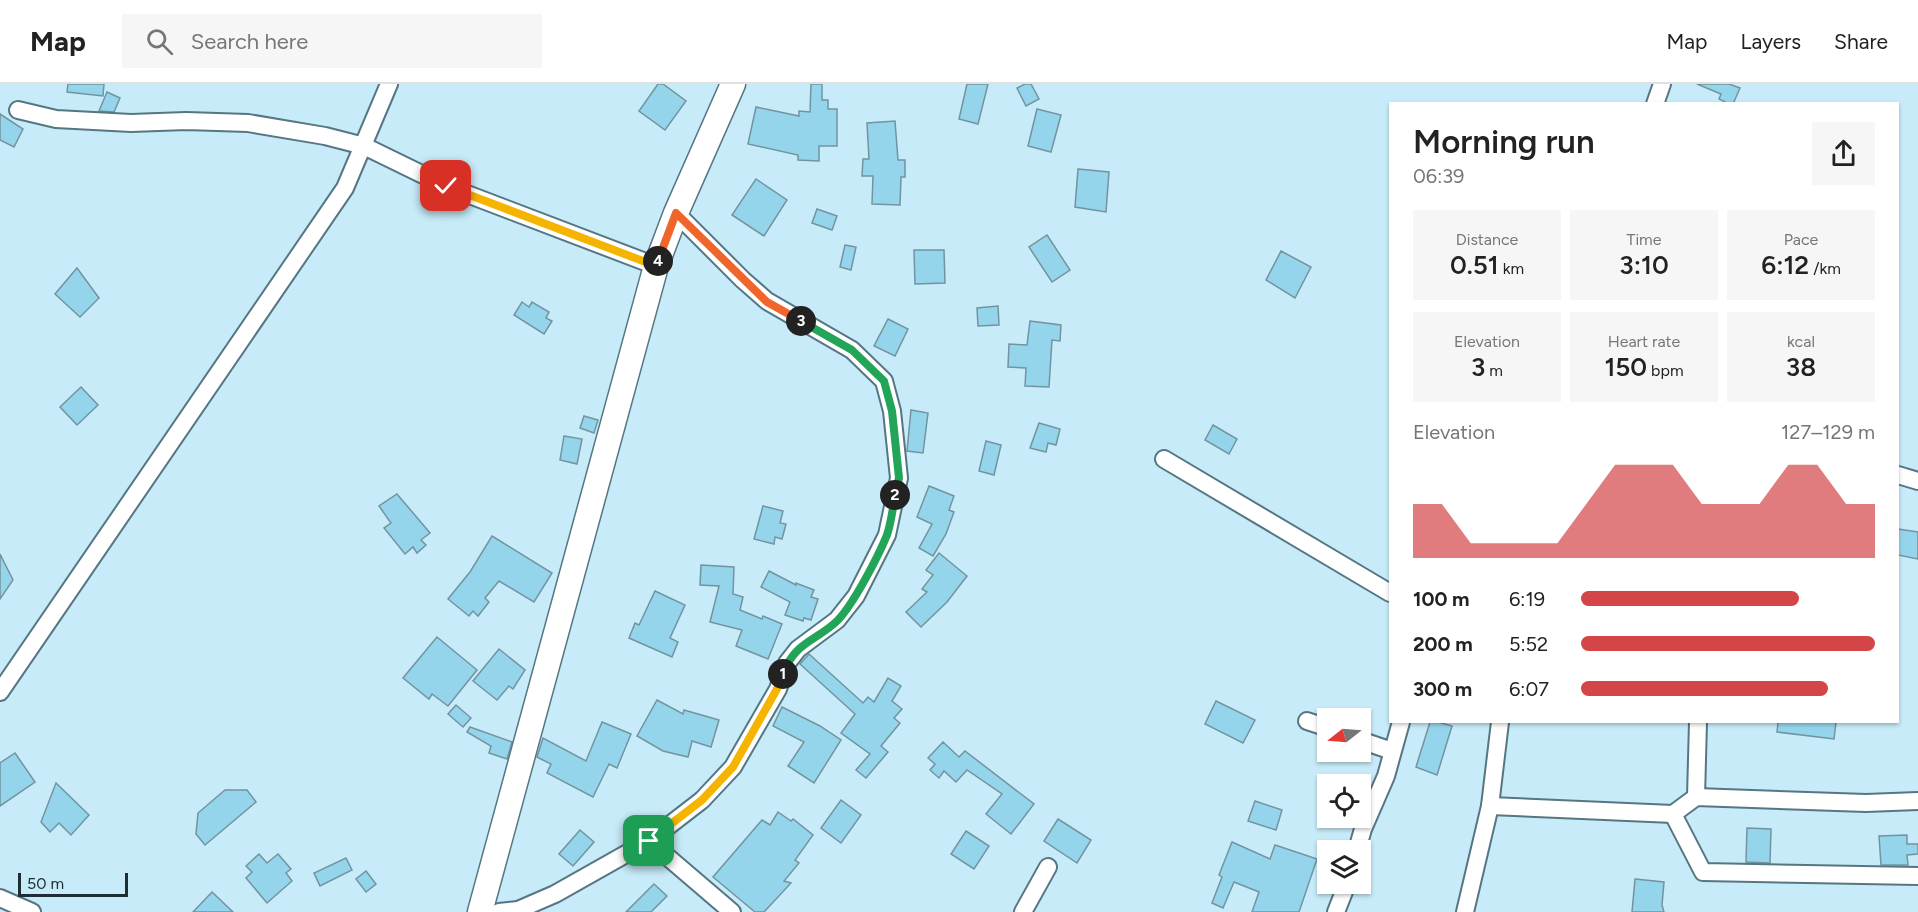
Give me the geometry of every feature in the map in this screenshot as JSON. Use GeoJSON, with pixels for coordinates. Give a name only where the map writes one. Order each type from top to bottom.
{"type":"FeatureCollection","features":[{"type":"Feature","properties":{"kind":"street"},"geometry":{"type":"LineString","coordinates":[[0,692],[345,188],[389,84]]}},
{"type":"Feature","properties":{"kind":"street"},"geometry":{"type":"LineString","coordinates":[[480,912],[656,266],[676,213],[734,84]]}},
{"type":"Feature","properties":{"kind":"street"},"geometry":{"type":"LineString","coordinates":[[1656,102],[1662,84]]}},
{"type":"Feature","properties":{"kind":"street"},"geometry":{"type":"LineString","coordinates":[[18,110],[56,119],[131,123],[248,123],[324,136],[364,146],[446,186],[656,266]]}},
{"type":"Feature","properties":{"kind":"street"},"geometry":{"type":"LineString","coordinates":[[499,912],[518,910],[555,894],[649,841],[702,800],[733,767],[777,689],[787,663],[798,649],[837,620],[856,596],[887,535],[899,478],[892,411],[884,381],[852,350],[767,302],[676,213]]}},
{"type":"Feature","properties":{"kind":"street"},"geometry":{"type":"LineString","coordinates":[[1164,459],[1389,592]]}},
{"type":"Feature","properties":{"kind":"street"},"geometry":{"type":"LineString","coordinates":[[1899,475],[1918,481]]}},
{"type":"Feature","properties":{"kind":"street"},"geometry":{"type":"LineString","coordinates":[[1307,721],[1317,724]]}},
{"type":"Feature","properties":{"kind":"street"},"geometry":{"type":"LineString","coordinates":[[1360,840],[1386,776],[1401,723]]}},
{"type":"Feature","properties":{"kind":"street"},"geometry":{"type":"LineString","coordinates":[[1465,912],[1490,806],[1500,723]]}},
{"type":"Feature","properties":{"kind":"street"},"geometry":{"type":"LineString","coordinates":[[1696,797],[1698,723]]}},
{"type":"Feature","properties":{"kind":"street"},"geometry":{"type":"LineString","coordinates":[[1371,744],[1392,751]]}},
{"type":"Feature","properties":{"kind":"street"},"geometry":{"type":"LineString","coordinates":[[1490,806],[1673,814],[1696,797],[1866,803],[1910,801],[1918,792]]}},
{"type":"Feature","properties":{"kind":"street"},"geometry":{"type":"LineString","coordinates":[[1673,814],[1703,872],[1918,876]]}},
{"type":"Feature","properties":{"kind":"street"},"geometry":{"type":"LineString","coordinates":[[649,841],[732,912]]}},
{"type":"Feature","properties":{"kind":"street"},"geometry":{"type":"LineString","coordinates":[[1023,912],[1048,867]]}},
{"type":"Feature","properties":{"kind":"street"},"geometry":{"type":"LineString","coordinates":[[1336,912],[1343,894]]}},
{"type":"Feature","properties":{"kind":"street"},"geometry":{"type":"LineString","coordinates":[[0,898],[32,912]]}},
{"type":"Feature","properties":{"kind":"building"},"geometry":{"type":"Polygon","coordinates":[[[68,84],[104,84],[103,96],[67,92],[68,84]]]}},
{"type":"Feature","properties":{"kind":"building"},"geometry":{"type":"Polygon","coordinates":[[[658,84],[663,84],[686,101],[665,130],[639,111],[658,84]]]}},
{"type":"Feature","properties":{"kind":"building"},"geometry":{"type":"Polygon","coordinates":[[[811,84],[822,84],[822,100],[828,100],[828,109],[837,109],[837,146],[819,146],[819,161],[798,160],[798,155],[748,144],[756,107],[799,116],[799,111],[810,112],[811,84]]]}},
{"type":"Feature","properties":{"kind":"building"},"geometry":{"type":"Polygon","coordinates":[[[967,84],[988,84],[978,124],[959,119],[967,84]]]}},
{"type":"Feature","properties":{"kind":"building"},"geometry":{"type":"Polygon","coordinates":[[[1031,84],[1039,99],[1026,106],[1017,88],[1031,84]]]}},
{"type":"Feature","properties":{"kind":"building"},"geometry":{"type":"Polygon","coordinates":[[[1697,84],[1729,84],[1740,88],[1734,102],[1719,99],[1721,94],[1697,84]]]}},
{"type":"Feature","properties":{"kind":"building"},"geometry":{"type":"Polygon","coordinates":[[[107,92],[120,98],[114,112],[99,111],[107,92]]]}},
{"type":"Feature","properties":{"kind":"building"},"geometry":{"type":"Polygon","coordinates":[[[1037,109],[1061,115],[1051,152],[1028,146],[1037,109]]]}},
{"type":"Feature","properties":{"kind":"building"},"geometry":{"type":"Polygon","coordinates":[[[0,114],[23,129],[14,147],[0,140],[0,114]]]}},
{"type":"Feature","properties":{"kind":"building"},"geometry":{"type":"Polygon","coordinates":[[[895,121],[898,160],[905,160],[905,177],[901,177],[900,205],[872,204],[873,176],[862,176],[863,159],[869,159],[867,123],[895,121]]]}},
{"type":"Feature","properties":{"kind":"building"},"geometry":{"type":"Polygon","coordinates":[[[1078,169],[1109,172],[1106,212],[1075,207],[1078,169]]]}},
{"type":"Feature","properties":{"kind":"building"},"geometry":{"type":"Polygon","coordinates":[[[756,179],[787,200],[764,236],[732,215],[756,179]]]}},
{"type":"Feature","properties":{"kind":"building"},"geometry":{"type":"Polygon","coordinates":[[[817,209],[837,216],[832,230],[812,223],[817,209]]]}},
{"type":"Feature","properties":{"kind":"building"},"geometry":{"type":"Polygon","coordinates":[[[1047,235],[1070,270],[1052,282],[1029,247],[1047,235]]]}},
{"type":"Feature","properties":{"kind":"building"},"geometry":{"type":"Polygon","coordinates":[[[845,245],[856,247],[851,270],[840,267],[845,245]]]}},
{"type":"Feature","properties":{"kind":"building"},"geometry":{"type":"Polygon","coordinates":[[[914,250],[944,250],[945,283],[915,284],[914,250]]]}},
{"type":"Feature","properties":{"kind":"building"},"geometry":{"type":"Polygon","coordinates":[[[1281,251],[1311,267],[1295,298],[1266,280],[1281,251]]]}},
{"type":"Feature","properties":{"kind":"building"},"geometry":{"type":"Polygon","coordinates":[[[77,268],[99,298],[80,317],[55,294],[77,268]]]}},
{"type":"Feature","properties":{"kind":"building"},"geometry":{"type":"Polygon","coordinates":[[[522,302],[529,307],[532,302],[549,312],[546,318],[552,321],[544,334],[514,315],[522,302]]]}},
{"type":"Feature","properties":{"kind":"building"},"geometry":{"type":"Polygon","coordinates":[[[998,306],[999,325],[978,326],[977,308],[998,306]]]}},
{"type":"Feature","properties":{"kind":"building"},"geometry":{"type":"Polygon","coordinates":[[[888,319],[908,329],[895,356],[874,346],[888,319]]]}},
{"type":"Feature","properties":{"kind":"building"},"geometry":{"type":"Polygon","coordinates":[[[1030,321],[1061,325],[1060,341],[1052,340],[1049,387],[1025,386],[1026,368],[1008,367],[1009,344],[1027,345],[1030,321]]]}},
{"type":"Feature","properties":{"kind":"building"},"geometry":{"type":"Polygon","coordinates":[[[81,387],[98,405],[77,425],[60,407],[81,387]]]}},
{"type":"Feature","properties":{"kind":"building"},"geometry":{"type":"Polygon","coordinates":[[[911,410],[928,413],[923,453],[907,451],[911,410]]]}},
{"type":"Feature","properties":{"kind":"building"},"geometry":{"type":"Polygon","coordinates":[[[584,416],[598,420],[594,433],[580,428],[584,416]]]}},
{"type":"Feature","properties":{"kind":"building"},"geometry":{"type":"Polygon","coordinates":[[[1039,423],[1060,429],[1056,445],[1048,443],[1046,452],[1030,448],[1039,423]]]}},
{"type":"Feature","properties":{"kind":"building"},"geometry":{"type":"Polygon","coordinates":[[[1213,425],[1237,439],[1229,454],[1205,440],[1213,425]]]}},
{"type":"Feature","properties":{"kind":"building"},"geometry":{"type":"Polygon","coordinates":[[[564,436],[582,439],[577,464],[560,460],[564,436]]]}},
{"type":"Feature","properties":{"kind":"building"},"geometry":{"type":"Polygon","coordinates":[[[986,441],[1001,445],[994,475],[979,471],[986,441]]]}},
{"type":"Feature","properties":{"kind":"building"},"geometry":{"type":"Polygon","coordinates":[[[929,486],[954,496],[949,510],[954,512],[946,534],[933,556],[919,548],[932,524],[917,517],[929,486]]]}},
{"type":"Feature","properties":{"kind":"building"},"geometry":{"type":"Polygon","coordinates":[[[397,494],[430,533],[421,540],[426,545],[417,553],[413,547],[405,554],[384,528],[391,523],[379,506],[397,494]]]}},
{"type":"Feature","properties":{"kind":"building"},"geometry":{"type":"Polygon","coordinates":[[[763,506],[783,511],[780,523],[786,524],[782,539],[775,537],[774,544],[754,539],[763,506]]]}},
{"type":"Feature","properties":{"kind":"building"},"geometry":{"type":"Polygon","coordinates":[[[1899,529],[1918,532],[1918,559],[1899,555],[1899,529]]]}},
{"type":"Feature","properties":{"kind":"building"},"geometry":{"type":"Polygon","coordinates":[[[492,536],[552,573],[534,602],[499,581],[485,598],[489,602],[478,616],[473,611],[469,616],[448,599],[470,572],[492,536]]]}},
{"type":"Feature","properties":{"kind":"building"},"geometry":{"type":"Polygon","coordinates":[[[939,553],[967,576],[947,602],[921,627],[906,612],[927,592],[922,589],[933,575],[926,570],[939,553]]]}},
{"type":"Feature","properties":{"kind":"building"},"geometry":{"type":"Polygon","coordinates":[[[0,554],[13,580],[0,599],[0,554]]]}},
{"type":"Feature","properties":{"kind":"building"},"geometry":{"type":"Polygon","coordinates":[[[701,565],[734,567],[733,594],[743,597],[740,610],[782,624],[768,659],[736,646],[742,630],[710,622],[719,586],[700,585],[701,565]]]}},
{"type":"Feature","properties":{"kind":"building"},"geometry":{"type":"Polygon","coordinates":[[[769,571],[796,585],[796,583],[814,590],[811,597],[818,599],[811,620],[804,618],[803,621],[785,615],[790,602],[761,587],[769,571]]]}},
{"type":"Feature","properties":{"kind":"building"},"geometry":{"type":"Polygon","coordinates":[[[655,591],[685,605],[670,638],[678,642],[672,657],[629,638],[635,623],[639,625],[655,591]]]}},
{"type":"Feature","properties":{"kind":"building"},"geometry":{"type":"Polygon","coordinates":[[[437,637],[477,670],[448,706],[432,694],[429,699],[403,678],[437,637]]]}},
{"type":"Feature","properties":{"kind":"building"},"geometry":{"type":"Polygon","coordinates":[[[499,649],[525,670],[513,689],[509,686],[497,700],[473,681],[499,649]]]}},
{"type":"Feature","properties":{"kind":"building"},"geometry":{"type":"Polygon","coordinates":[[[809,654],[863,703],[868,697],[874,702],[888,678],[901,686],[892,701],[902,709],[894,718],[900,723],[881,746],[888,752],[866,778],[856,770],[870,754],[841,733],[855,714],[800,664],[809,654]]]}},
{"type":"Feature","properties":{"kind":"building"},"geometry":{"type":"Polygon","coordinates":[[[657,700],[683,714],[684,710],[719,720],[711,747],[692,741],[688,757],[663,751],[637,736],[657,700]]]}},
{"type":"Feature","properties":{"kind":"building"},"geometry":{"type":"Polygon","coordinates":[[[1216,701],[1255,720],[1243,743],[1205,724],[1216,701]]]}},
{"type":"Feature","properties":{"kind":"building"},"geometry":{"type":"Polygon","coordinates":[[[456,705],[471,718],[463,727],[448,714],[456,705]]]}},
{"type":"Feature","properties":{"kind":"building"},"geometry":{"type":"Polygon","coordinates":[[[782,707],[820,726],[841,740],[814,783],[788,766],[804,742],[773,726],[782,707]]]}},
{"type":"Feature","properties":{"kind":"building"},"geometry":{"type":"Polygon","coordinates":[[[602,722],[631,734],[617,768],[609,764],[593,797],[547,773],[551,764],[537,757],[543,738],[586,761],[602,722]]]}},
{"type":"Feature","properties":{"kind":"building"},"geometry":{"type":"Polygon","coordinates":[[[1430,723],[1452,726],[1437,775],[1416,767],[1430,723]]]}},
{"type":"Feature","properties":{"kind":"building"},"geometry":{"type":"Polygon","coordinates":[[[1778,723],[1836,723],[1834,739],[1777,732],[1778,723]]]}},
{"type":"Feature","properties":{"kind":"building"},"geometry":{"type":"Polygon","coordinates":[[[470,727],[512,742],[507,759],[489,753],[491,746],[467,732],[470,727]]]}},
{"type":"Feature","properties":{"kind":"building"},"geometry":{"type":"Polygon","coordinates":[[[943,742],[959,757],[965,751],[1034,804],[1011,834],[986,814],[1002,794],[967,770],[956,782],[944,771],[939,778],[930,770],[935,764],[928,758],[943,742]]]}},
{"type":"Feature","properties":{"kind":"building"},"geometry":{"type":"Polygon","coordinates":[[[15,753],[35,782],[0,806],[0,763],[15,753]]]}},
{"type":"Feature","properties":{"kind":"building"},"geometry":{"type":"Polygon","coordinates":[[[56,783],[89,815],[71,835],[59,823],[50,832],[41,822],[56,783]]]}},
{"type":"Feature","properties":{"kind":"building"},"geometry":{"type":"Polygon","coordinates":[[[225,790],[247,790],[256,802],[205,845],[196,834],[198,813],[225,790]]]}},
{"type":"Feature","properties":{"kind":"building"},"geometry":{"type":"Polygon","coordinates":[[[841,800],[861,815],[841,843],[821,828],[841,800]]]}},
{"type":"Feature","properties":{"kind":"building"},"geometry":{"type":"Polygon","coordinates":[[[1255,801],[1282,810],[1276,830],[1248,821],[1255,801]]]}},
{"type":"Feature","properties":{"kind":"building"},"geometry":{"type":"Polygon","coordinates":[[[778,812],[791,821],[793,819],[813,835],[795,860],[799,863],[784,881],[791,883],[764,912],[755,912],[713,877],[762,820],[770,825],[778,812]]]}},
{"type":"Feature","properties":{"kind":"building"},"geometry":{"type":"Polygon","coordinates":[[[1058,819],[1091,840],[1077,863],[1044,841],[1058,819]]]}},
{"type":"Feature","properties":{"kind":"building"},"geometry":{"type":"Polygon","coordinates":[[[1747,828],[1771,829],[1770,863],[1746,862],[1747,828]]]}},
{"type":"Feature","properties":{"kind":"building"},"geometry":{"type":"Polygon","coordinates":[[[580,830],[594,842],[573,866],[559,854],[580,830]]]}},
{"type":"Feature","properties":{"kind":"building"},"geometry":{"type":"Polygon","coordinates":[[[966,831],[989,846],[974,869],[951,854],[966,831]]]}},
{"type":"Feature","properties":{"kind":"building"},"geometry":{"type":"Polygon","coordinates":[[[1907,835],[1907,844],[1918,844],[1918,854],[1907,855],[1908,865],[1881,865],[1879,836],[1907,835]]]}},
{"type":"Feature","properties":{"kind":"building"},"geometry":{"type":"Polygon","coordinates":[[[1232,842],[1270,859],[1275,845],[1317,859],[1299,912],[1252,912],[1259,892],[1234,882],[1223,908],[1212,903],[1222,877],[1219,875],[1232,842]]]}},
{"type":"Feature","properties":{"kind":"building"},"geometry":{"type":"Polygon","coordinates":[[[259,854],[267,863],[278,854],[291,869],[286,873],[292,881],[267,903],[246,878],[252,872],[246,866],[259,854]]]}},
{"type":"Feature","properties":{"kind":"building"},"geometry":{"type":"Polygon","coordinates":[[[346,858],[352,870],[320,886],[314,873],[346,858]]]}},
{"type":"Feature","properties":{"kind":"building"},"geometry":{"type":"Polygon","coordinates":[[[366,871],[376,884],[366,892],[356,879],[366,871]]]}},
{"type":"Feature","properties":{"kind":"building"},"geometry":{"type":"Polygon","coordinates":[[[1635,879],[1664,882],[1662,905],[1664,912],[1632,912],[1635,879]]]}},
{"type":"Feature","properties":{"kind":"building"},"geometry":{"type":"Polygon","coordinates":[[[654,884],[667,896],[651,912],[626,912],[654,884]]]}},
{"type":"Feature","properties":{"kind":"building"},"geometry":{"type":"Polygon","coordinates":[[[212,892],[233,912],[193,912],[212,892]]]}},
{"type":"Feature","properties":{"kind":"route"},"geometry":{"type":"LineString","coordinates":[[446,186],[656,266],[676,213],[767,302],[852,350],[884,381],[892,411],[899,478],[887,535],[856,596],[837,620],[798,649],[787,663],[777,689],[733,767],[702,800],[649,841]]}}]}
